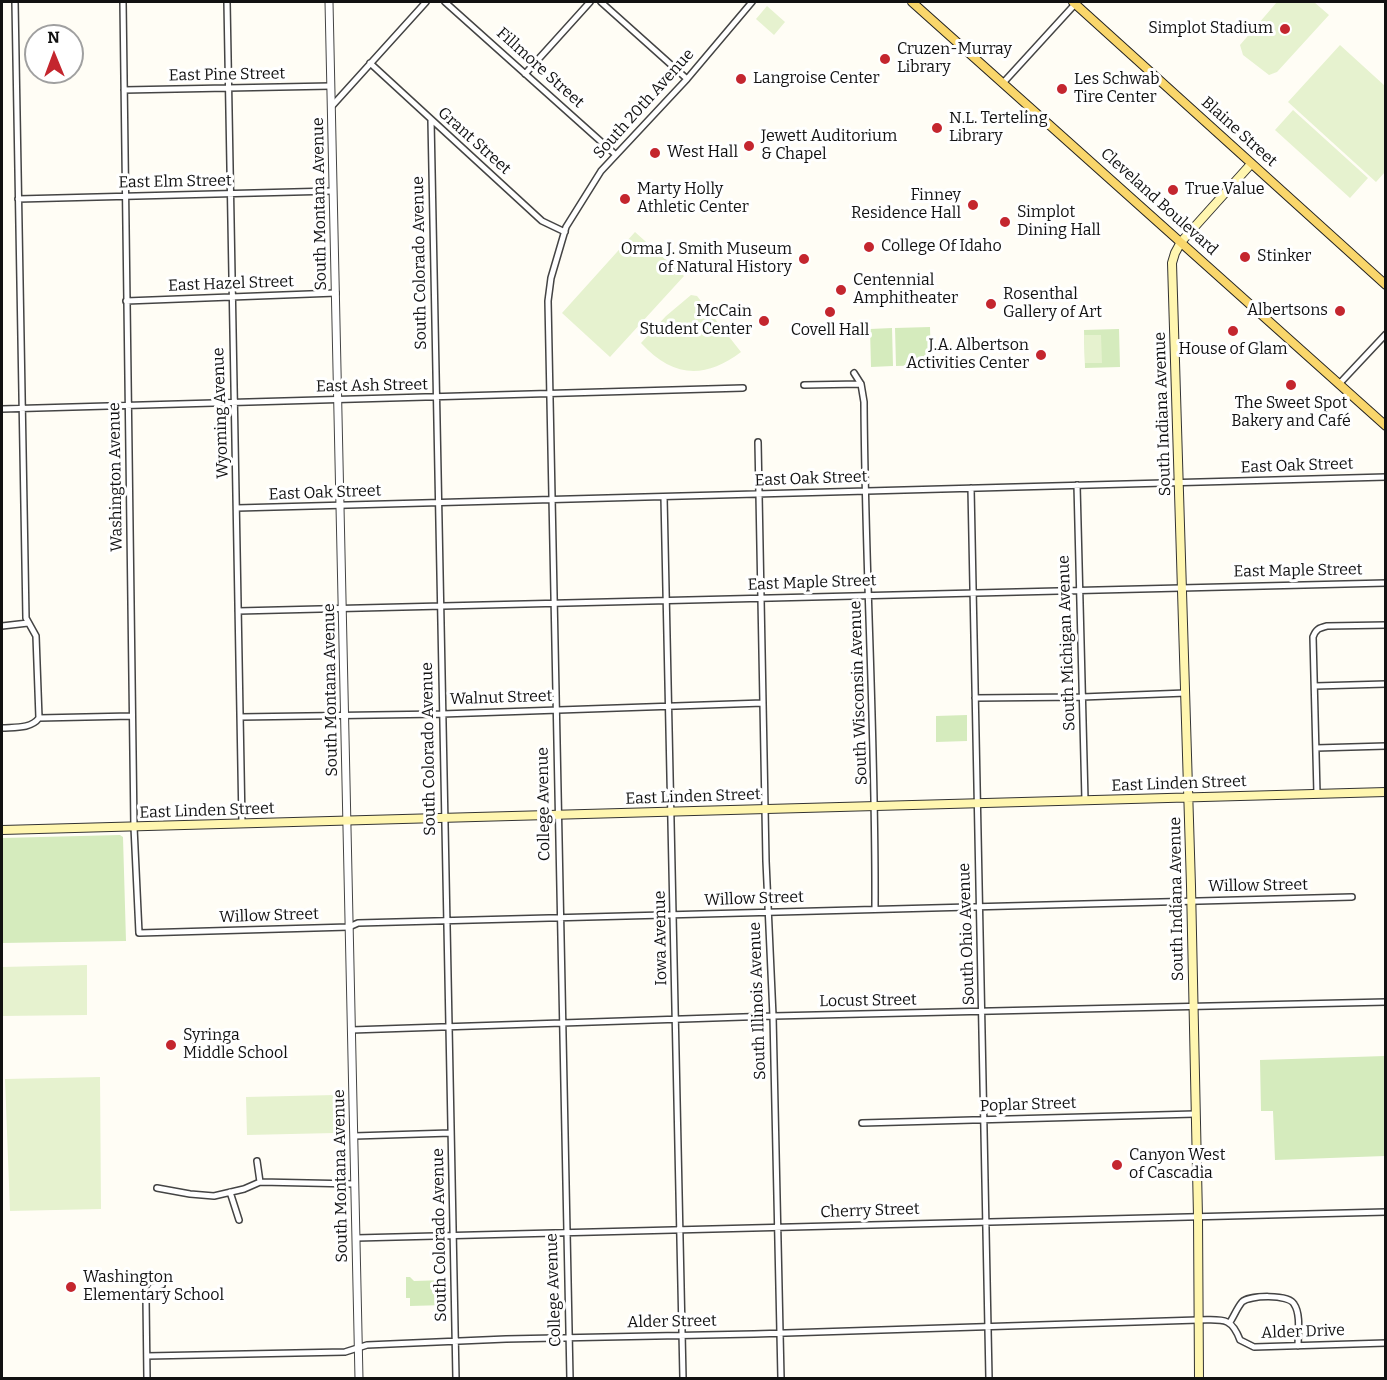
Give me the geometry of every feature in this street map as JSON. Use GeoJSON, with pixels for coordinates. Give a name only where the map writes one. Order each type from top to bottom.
{"type":"FeatureCollection","features":[{"type":"Feature","properties":{"kind":"main road","name":"Cleveland Boulevard"},"geometry":{"type":"LineString","coordinates":[[915,2],[1386,426]]}},
{"type":"Feature","properties":{"kind":"main road","name":"Blaine Street"},"geometry":{"type":"LineString","coordinates":[[1075,2],[1386,285]]}},
{"type":"Feature","properties":{"kind":"main road"},"geometry":{"type":"LineString","coordinates":[[1181,242],[1251,164]]}},
{"type":"Feature","properties":{"kind":"main road","name":"South Indiana Avenue"},"geometry":{"type":"LineString","coordinates":[[1181,242],[1174,253],[1172,263],[1186,693],[1198,1217],[1199,1378]]}},
{"type":"Feature","properties":{"kind":"main road","name":"East Linden Street"},"geometry":{"type":"LineString","coordinates":[[2,831],[1386,792]]}},
{"type":"Feature","properties":{"kind":"street"},"geometry":{"type":"LineString","coordinates":[[15,2],[26,618],[36,636],[38,720]]}},
{"type":"Feature","properties":{"kind":"street","name":"Washington Avenue"},"geometry":{"type":"LineString","coordinates":[[123,2],[134,827],[139,933],[158,933]]}},
{"type":"Feature","properties":{"kind":"street","name":"Wyoming Avenue"},"geometry":{"type":"LineString","coordinates":[[227,2],[242,823]]}},
{"type":"Feature","properties":{"kind":"street","name":"South Montana Avenue"},"geometry":{"type":"LineString","coordinates":[[329,2],[359,1378]]}},
{"type":"Feature","properties":{"kind":"street"},"geometry":{"type":"LineString","coordinates":[[332,106],[426,2]]}},
{"type":"Feature","properties":{"kind":"street","name":"Fillmore Street"},"geometry":{"type":"LineString","coordinates":[[446,2],[616,155]]}},
{"type":"Feature","properties":{"kind":"street"},"geometry":{"type":"LineString","coordinates":[[525,74],[590,2]]}},
{"type":"Feature","properties":{"kind":"street"},"geometry":{"type":"LineString","coordinates":[[601,2],[687,79]]}},
{"type":"Feature","properties":{"kind":"street","name":"South 20th Avenue"},"geometry":{"type":"LineString","coordinates":[[565,232],[601,171],[687,79],[752,2]]}},
{"type":"Feature","properties":{"kind":"street"},"geometry":{"type":"LineString","coordinates":[[1003,83],[1075,2]]}},
{"type":"Feature","properties":{"kind":"street","name":"Grant Street"},"geometry":{"type":"LineString","coordinates":[[370,63],[542,221],[565,232]]}},
{"type":"Feature","properties":{"kind":"street","name":"East Pine Street"},"geometry":{"type":"LineString","coordinates":[[124,90],[331,86]]}},
{"type":"Feature","properties":{"kind":"street","name":"South Colorado Avenue"},"geometry":{"type":"LineString","coordinates":[[431,120],[456,1378]]}},
{"type":"Feature","properties":{"kind":"street","name":"East Elm Street"},"geometry":{"type":"LineString","coordinates":[[18,199],[333,192]]}},
{"type":"Feature","properties":{"kind":"street","name":"College Avenue"},"geometry":{"type":"LineString","coordinates":[[565,232],[548,301],[565,1233],[570,1378]]}},
{"type":"Feature","properties":{"kind":"street","name":"East Hazel Street"},"geometry":{"type":"LineString","coordinates":[[126,301],[336,293]]}},
{"type":"Feature","properties":{"kind":"street"},"geometry":{"type":"LineString","coordinates":[[1340,383],[1386,334]]}},
{"type":"Feature","properties":{"kind":"street"},"geometry":{"type":"LineString","coordinates":[[854,373],[861,384]]}},
{"type":"Feature","properties":{"kind":"street"},"geometry":{"type":"LineString","coordinates":[[804,385],[861,384]]}},
{"type":"Feature","properties":{"kind":"street","name":"South Wisconsin Avenue"},"geometry":{"type":"LineString","coordinates":[[861,384],[876,806],[875,909]]}},
{"type":"Feature","properties":{"kind":"street","name":"East Ash Street"},"geometry":{"type":"LineString","coordinates":[[2,409],[743,388]]}},
{"type":"Feature","properties":{"kind":"street","name":"South Illinois Avenue"},"geometry":{"type":"LineString","coordinates":[[758,442],[781,1378]]}},
{"type":"Feature","properties":{"kind":"street","name":"East Oak Street"},"geometry":{"type":"LineString","coordinates":[[237,508],[1386,477]]}},
{"type":"Feature","properties":{"kind":"street","name":"South Michigan Avenue"},"geometry":{"type":"LineString","coordinates":[[1077,486],[1085,800]]}},
{"type":"Feature","properties":{"kind":"street","name":"South Ohio Avenue"},"geometry":{"type":"LineString","coordinates":[[971,488],[989,1378]]}},
{"type":"Feature","properties":{"kind":"street","name":"Iowa Avenue"},"geometry":{"type":"LineString","coordinates":[[664,497],[668,600],[682,1378]]}},
{"type":"Feature","properties":{"kind":"street","name":"East Maple Street"},"geometry":{"type":"LineString","coordinates":[[238,611],[1386,583]]}},
{"type":"Feature","properties":{"kind":"street"},"geometry":{"type":"LineString","coordinates":[[2,626],[28,623]]}},
{"type":"Feature","properties":{"kind":"street"},"geometry":{"type":"LineString","coordinates":[[1317,794],[1313,637],[1317,630],[1327,626],[1386,625]]}},
{"type":"Feature","properties":{"kind":"street"},"geometry":{"type":"LineString","coordinates":[[1315,686],[1386,684]]}},
{"type":"Feature","properties":{"kind":"street"},"geometry":{"type":"LineString","coordinates":[[975,698],[1186,693]]}},
{"type":"Feature","properties":{"kind":"street","name":"Walnut Street"},"geometry":{"type":"LineString","coordinates":[[240,717],[442,714],[763,703]]}},
{"type":"Feature","properties":{"kind":"street"},"geometry":{"type":"LineString","coordinates":[[2,728],[29,726],[38,720],[132,716]]}},
{"type":"Feature","properties":{"kind":"street"},"geometry":{"type":"LineString","coordinates":[[1316,748],[1386,746]]}},
{"type":"Feature","properties":{"kind":"street","name":"Willow Street"},"geometry":{"type":"LineString","coordinates":[[158,933],[349,927],[358,923],[446,920],[1352,897]]}},
{"type":"Feature","properties":{"kind":"street","name":"Locust Street"},"geometry":{"type":"LineString","coordinates":[[351,1030],[773,1016],[1386,1002]]}},
{"type":"Feature","properties":{"kind":"street","name":"Poplar Street"},"geometry":{"type":"LineString","coordinates":[[862,1123],[1195,1114]]}},
{"type":"Feature","properties":{"kind":"street"},"geometry":{"type":"LineString","coordinates":[[354,1136],[451,1133]]}},
{"type":"Feature","properties":{"kind":"street"},"geometry":{"type":"LineString","coordinates":[[257,1161],[260,1182]]}},
{"type":"Feature","properties":{"kind":"street"},"geometry":{"type":"LineString","coordinates":[[157,1188],[214,1196],[260,1182],[355,1184]]}},
{"type":"Feature","properties":{"kind":"street"},"geometry":{"type":"LineString","coordinates":[[230,1192],[240,1220]]}},
{"type":"Feature","properties":{"kind":"street","name":"Cherry Street"},"geometry":{"type":"LineString","coordinates":[[356,1238],[1386,1212]]}},
{"type":"Feature","properties":{"kind":"street"},"geometry":{"type":"LineString","coordinates":[[147,1378],[146,1298],[150,1290],[162,1285]]}},
{"type":"Feature","properties":{"kind":"street"},"geometry":{"type":"LineString","coordinates":[[1198,1320],[1230,1322],[1241,1303],[1247,1299],[1282,1297],[1290,1299],[1297,1310],[1298,1346]]}},
{"type":"Feature","properties":{"kind":"street","name":"Alder Street"},"geometry":{"type":"LineString","coordinates":[[147,1356],[345,1352],[367,1345],[568,1338],[1198,1320]]}},
{"type":"Feature","properties":{"kind":"street","name":"Alder Drive"},"geometry":{"type":"LineString","coordinates":[[1230,1322],[1240,1340],[1254,1347],[1386,1343]]}},
{"type":"Feature","properties":{"kind":"green space","name":"Simplot Stadium"},"geometry":{"type":"Polygon","coordinates":[[[1277,2],[1314,2],[1329,15],[1277,72],[1269,75],[1243,55],[1240,45],[1277,2]]]}},
{"type":"Feature","properties":{"kind":"green space"},"geometry":{"type":"Polygon","coordinates":[[[767,6],[785,22],[774,35],[756,19],[767,6]]]}},
{"type":"Feature","properties":{"kind":"green space"},"geometry":{"type":"Polygon","coordinates":[[[1340,45],[1385,86],[1385,172],[1376,182],[1288,102],[1340,45]]]}},
{"type":"Feature","properties":{"kind":"green space"},"geometry":{"type":"Polygon","coordinates":[[[1293,110],[1368,178],[1350,198],[1275,130],[1293,110]]]}},
{"type":"Feature","properties":{"kind":"green space"},"geometry":{"type":"Polygon","coordinates":[[[635,232],[684,276],[610,357],[562,313],[635,232]]]}},
{"type":"Feature","properties":{"kind":"green space"},"geometry":{"type":"Polygon","coordinates":[[[691,295],[697,296],[741,352],[714,367],[689,371],[664,363],[641,343],[666,316],[691,295]]]}},
{"type":"Feature","properties":{"kind":"green space"},"geometry":{"type":"Polygon","coordinates":[[[930,327],[931,365],[896,366],[895,328],[930,327]]]}},
{"type":"Feature","properties":{"kind":"green space"},"geometry":{"type":"Polygon","coordinates":[[[892,328],[893,366],[871,367],[870,329],[892,328]]]}},
{"type":"Feature","properties":{"kind":"green space"},"geometry":{"type":"Polygon","coordinates":[[[1119,329],[1120,367],[1085,368],[1084,330],[1119,329]]]}},
{"type":"Feature","properties":{"kind":"green space"},"geometry":{"type":"Polygon","coordinates":[[[1084,335],[1101,335],[1102,363],[1085,363],[1084,335]]]}},
{"type":"Feature","properties":{"kind":"green space"},"geometry":{"type":"Polygon","coordinates":[[[967,715],[967,741],[936,742],[936,716],[967,715]]]}},
{"type":"Feature","properties":{"kind":"green space"},"geometry":{"type":"Polygon","coordinates":[[[120,835],[123,837],[126,941],[2,943],[2,838],[120,835]]]}},
{"type":"Feature","properties":{"kind":"green space"},"geometry":{"type":"Polygon","coordinates":[[[87,965],[87,1015],[2,1016],[2,967],[87,965]]]}},
{"type":"Feature","properties":{"kind":"green space"},"geometry":{"type":"Polygon","coordinates":[[[1385,1056],[1385,1156],[1275,1160],[1273,1111],[1261,1111],[1260,1060],[1385,1056]]]}},
{"type":"Feature","properties":{"kind":"green space"},"geometry":{"type":"Polygon","coordinates":[[[100,1077],[101,1209],[10,1211],[5,1079],[100,1077]]]}},
{"type":"Feature","properties":{"kind":"green space"},"geometry":{"type":"Polygon","coordinates":[[[335,1095],[335,1133],[247,1135],[246,1097],[335,1095]]]}},
{"type":"Feature","properties":{"kind":"green space"},"geometry":{"type":"Polygon","coordinates":[[[406,1277],[414,1281],[445,1280],[446,1305],[410,1306],[410,1298],[406,1298],[406,1277]]]}},
{"type":"Feature","properties":{"kind":"place","name":"Simplot Stadium"},"geometry":{"type":"Point","coordinates":[1285,29]}},
{"type":"Feature","properties":{"kind":"place","name":"Cruzen-Murray Library"},"geometry":{"type":"Point","coordinates":[885,59]}},
{"type":"Feature","properties":{"kind":"place","name":"Langroise Center"},"geometry":{"type":"Point","coordinates":[741,79]}},
{"type":"Feature","properties":{"kind":"place","name":"Les Schwab Tire Center"},"geometry":{"type":"Point","coordinates":[1062,89]}},
{"type":"Feature","properties":{"kind":"place","name":"N.L. Terteling Library"},"geometry":{"type":"Point","coordinates":[937,128]}},
{"type":"Feature","properties":{"kind":"place","name":"Jewett Auditorium & Chapel"},"geometry":{"type":"Point","coordinates":[749,146]}},
{"type":"Feature","properties":{"kind":"place","name":"West Hall"},"geometry":{"type":"Point","coordinates":[655,153]}},
{"type":"Feature","properties":{"kind":"place","name":"True Value"},"geometry":{"type":"Point","coordinates":[1173,190]}},
{"type":"Feature","properties":{"kind":"place","name":"Marty Holly Athletic Center"},"geometry":{"type":"Point","coordinates":[625,199]}},
{"type":"Feature","properties":{"kind":"place","name":"Finney Residence Hall"},"geometry":{"type":"Point","coordinates":[973,205]}},
{"type":"Feature","properties":{"kind":"place","name":"Simplot Dining Hall"},"geometry":{"type":"Point","coordinates":[1005,222]}},
{"type":"Feature","properties":{"kind":"place","name":"College Of Idaho"},"geometry":{"type":"Point","coordinates":[869,247]}},
{"type":"Feature","properties":{"kind":"place","name":"Stinker"},"geometry":{"type":"Point","coordinates":[1245,257]}},
{"type":"Feature","properties":{"kind":"place","name":"Orma J. Smith Museum of Natural History"},"geometry":{"type":"Point","coordinates":[804,259]}},
{"type":"Feature","properties":{"kind":"place","name":"Centennial Amphitheater"},"geometry":{"type":"Point","coordinates":[841,290]}},
{"type":"Feature","properties":{"kind":"place","name":"Rosenthal Gallery of Art"},"geometry":{"type":"Point","coordinates":[991,304]}},
{"type":"Feature","properties":{"kind":"place","name":"Albertsons"},"geometry":{"type":"Point","coordinates":[1340,311]}},
{"type":"Feature","properties":{"kind":"place","name":"Covell Hall"},"geometry":{"type":"Point","coordinates":[830,312]}},
{"type":"Feature","properties":{"kind":"place","name":"McCain Student Center"},"geometry":{"type":"Point","coordinates":[764,321]}},
{"type":"Feature","properties":{"kind":"place","name":"House of Glam"},"geometry":{"type":"Point","coordinates":[1233,331]}},
{"type":"Feature","properties":{"kind":"place","name":"J.A. Albertson Activities Center"},"geometry":{"type":"Point","coordinates":[1041,355]}},
{"type":"Feature","properties":{"kind":"place","name":"The Sweet Spot Bakery and Café"},"geometry":{"type":"Point","coordinates":[1291,385]}},
{"type":"Feature","properties":{"kind":"place","name":"Syringa Middle School"},"geometry":{"type":"Point","coordinates":[171,1045]}},
{"type":"Feature","properties":{"kind":"place","name":"Canyon West of Cascadia"},"geometry":{"type":"Point","coordinates":[1117,1165]}},
{"type":"Feature","properties":{"kind":"place","name":"Washington Elementary School"},"geometry":{"type":"Point","coordinates":[71,1287]}}]}
